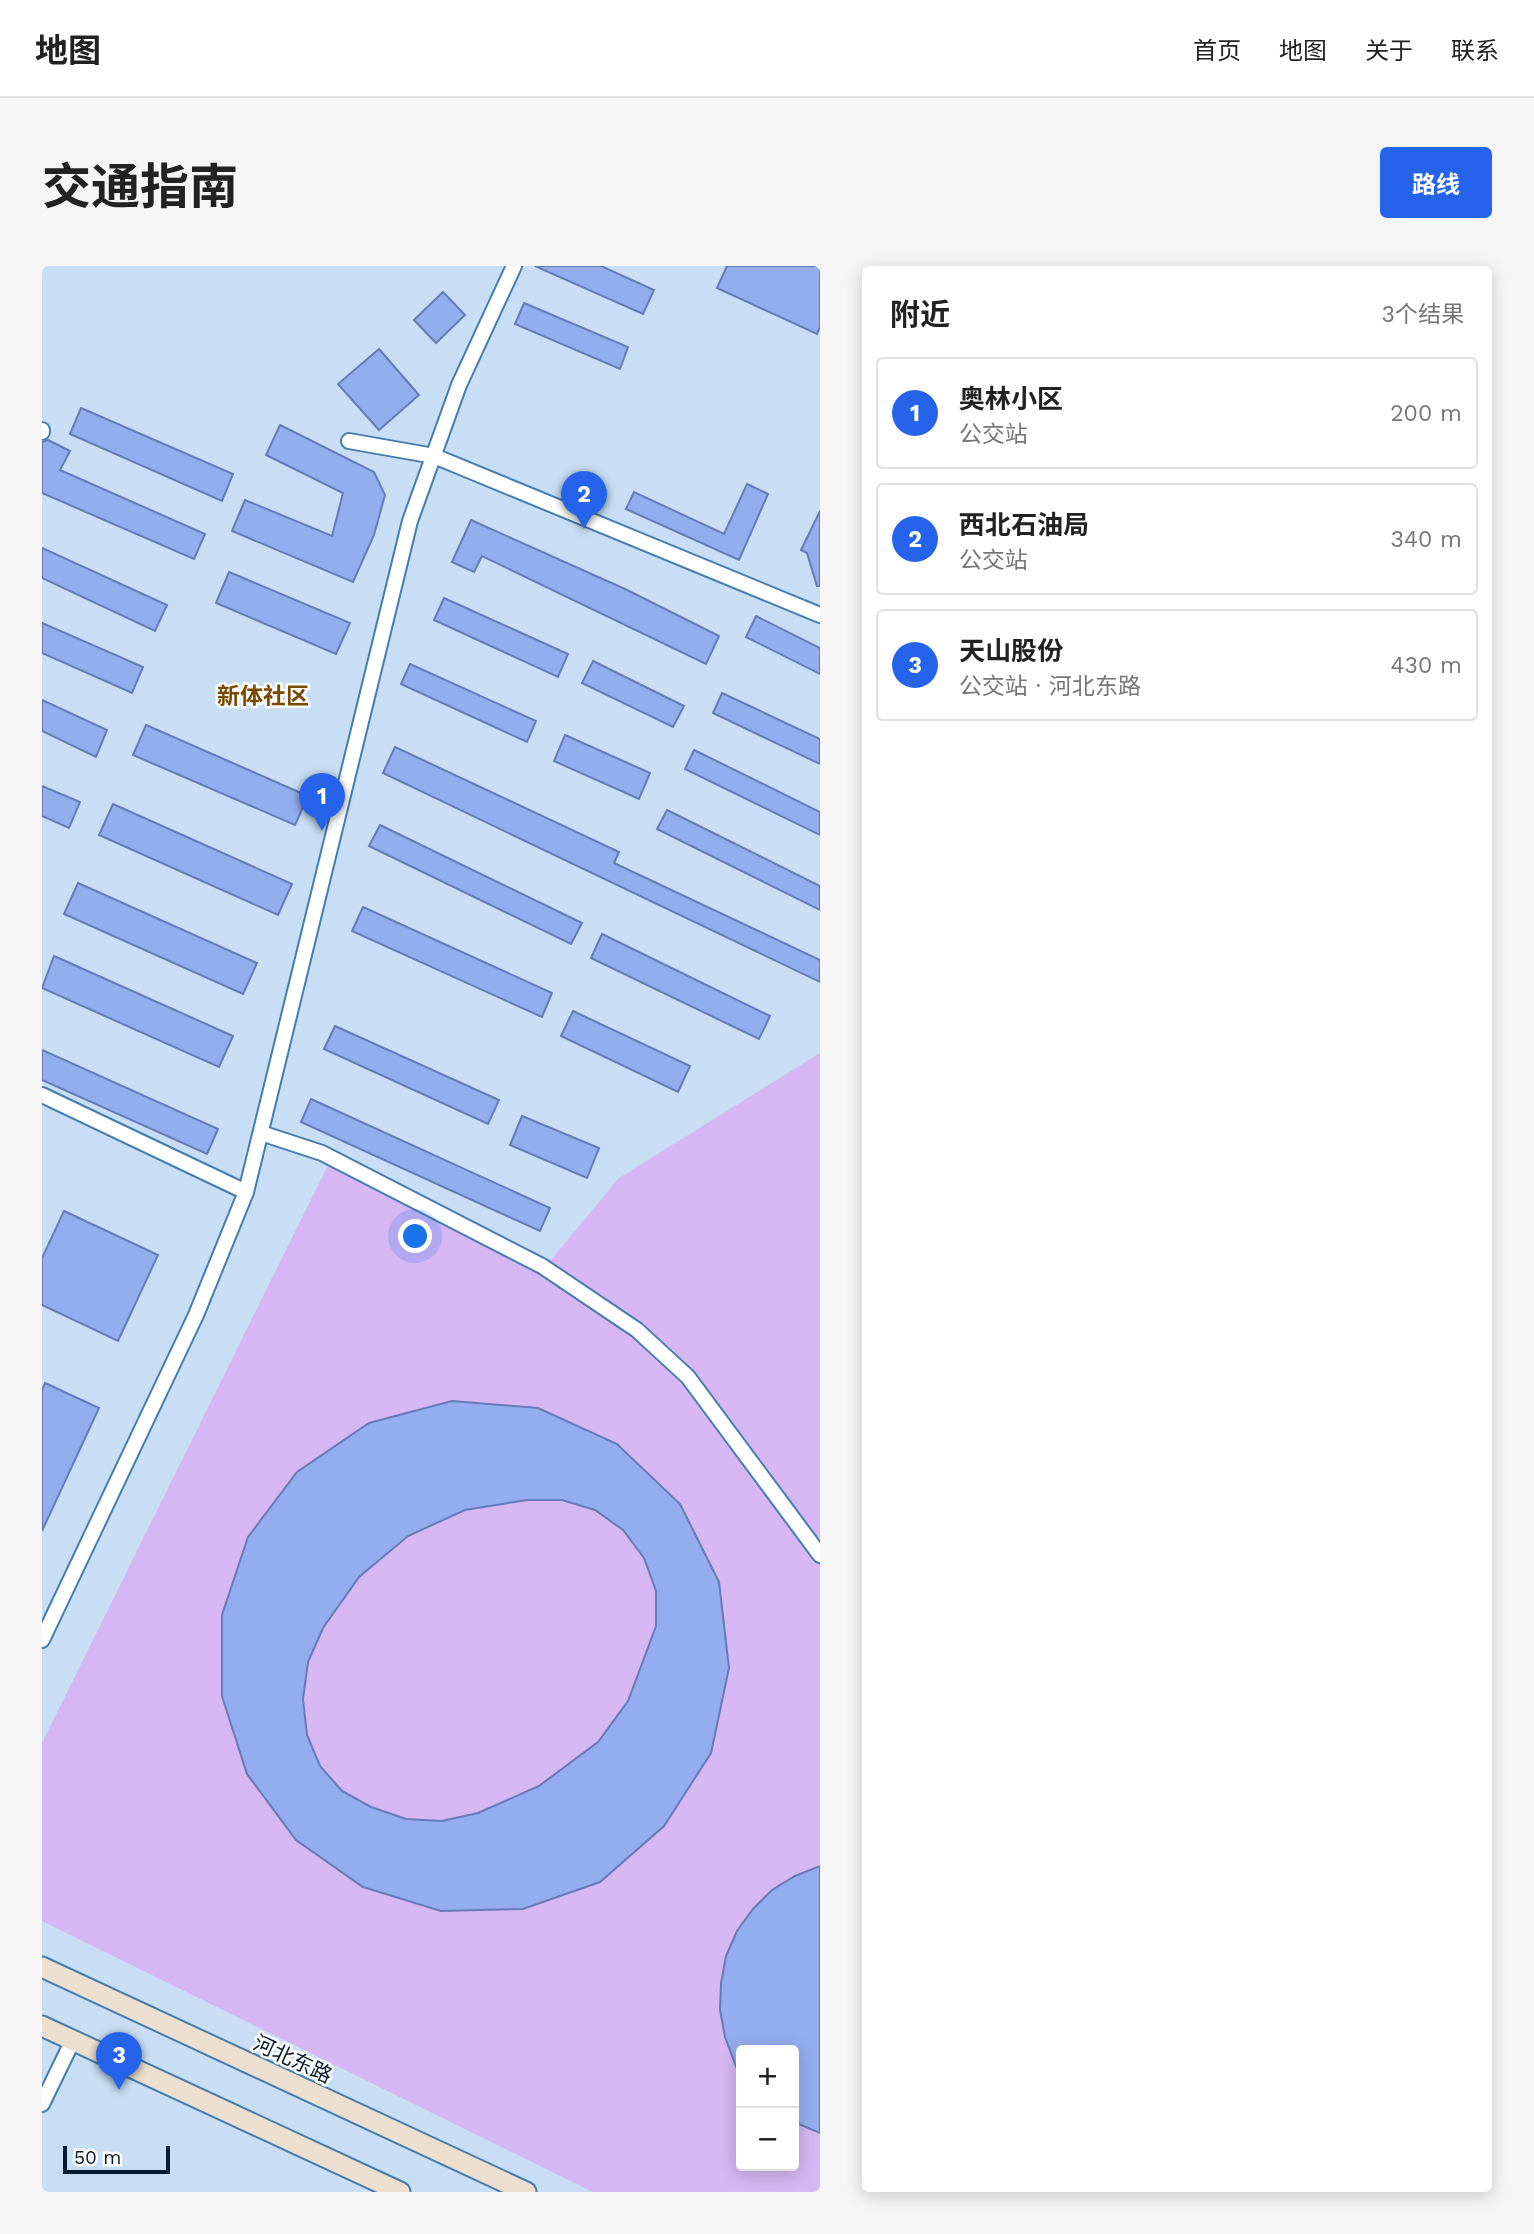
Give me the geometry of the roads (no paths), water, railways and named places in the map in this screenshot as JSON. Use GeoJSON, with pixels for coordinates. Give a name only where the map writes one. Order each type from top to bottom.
{"type":"FeatureCollection","features":[{"type":"Feature","properties":{"kind":"main road","name":"河北东路"},"geometry":{"type":"LineString","coordinates":[[42,1967],[493,2185],[526,2192]]}},
{"type":"Feature","properties":{"kind":"main road"},"geometry":{"type":"LineString","coordinates":[[42,2026],[400,2192]]}},
{"type":"Feature","properties":{"kind":"street"},"geometry":{"type":"LineString","coordinates":[[42,1640],[196,1315],[246,1192],[410,521],[459,385],[514,266]]}},
{"type":"Feature","properties":{"kind":"street"},"geometry":{"type":"LineString","coordinates":[[349,441],[434,456],[820,615]]}},
{"type":"Feature","properties":{"kind":"street"},"geometry":{"type":"LineString","coordinates":[[42,1095],[246,1192]]}},
{"type":"Feature","properties":{"kind":"street"},"geometry":{"type":"LineString","coordinates":[[261,1133],[322,1153],[542,1266],[637,1330],[688,1377],[820,1555]]}},
{"type":"Feature","properties":{"kind":"street"},"geometry":{"type":"LineString","coordinates":[[42,2104],[74,2040]]}},
{"type":"Feature","properties":{"kind":"place","name":"西北石油局"},"geometry":{"type":"Point","coordinates":[584,529]}},
{"type":"Feature","properties":{"kind":"place","name":"奥林小区"},"geometry":{"type":"Point","coordinates":[322,831]}},
{"type":"Feature","properties":{"kind":"place","name":"天山股份"},"geometry":{"type":"Point","coordinates":[119,2090]}},
{"type":"Feature","properties":{"kind":"district","name":"新体社区"},"geometry":{"type":"Point","coordinates":[263,696]}}]}
